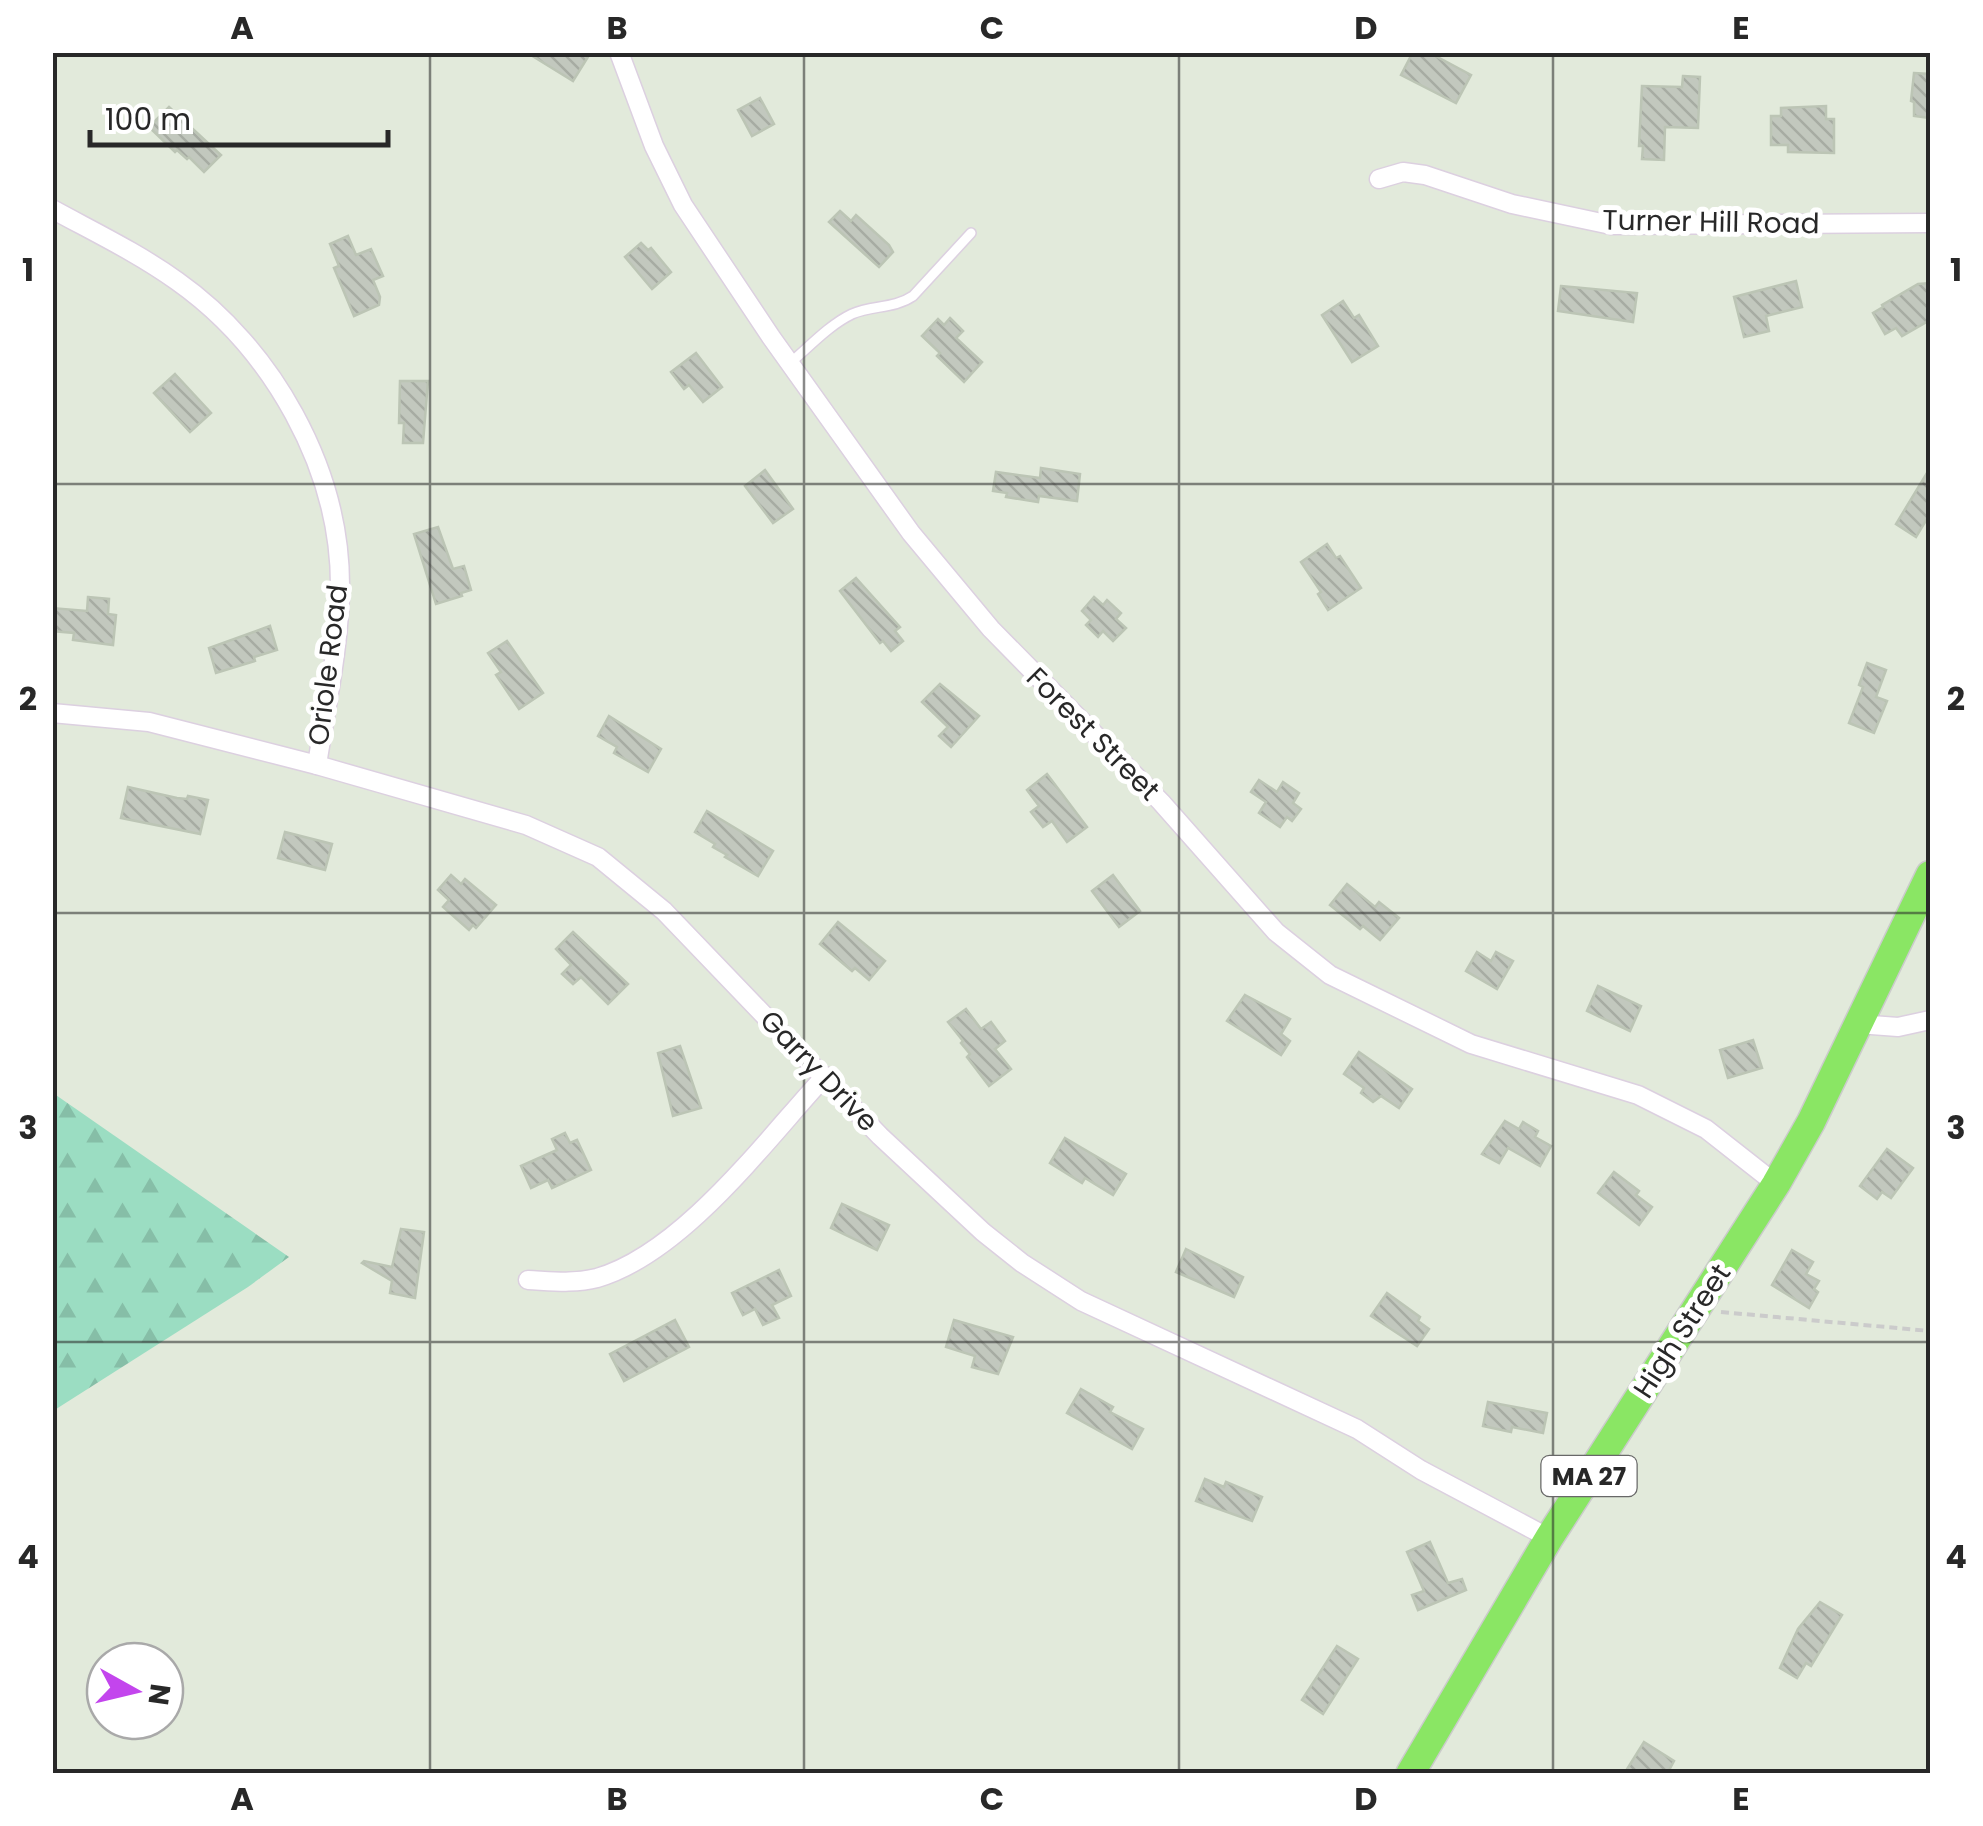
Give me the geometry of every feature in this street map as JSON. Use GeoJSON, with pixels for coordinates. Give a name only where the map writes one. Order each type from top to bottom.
{"type":"FeatureCollection","features":[{"type":"Feature","properties":{"kind":"main road","name":"High Street"},"geometry":{"type":"LineString","coordinates":[[1410,1774],[1549,1538],[1776,1184],[1811,1122],[1930,876]]}},
{"type":"Feature","properties":{"kind":"street","name":"Forest Street"},"geometry":{"type":"LineString","coordinates":[[619,52],[654,146],[683,205],[911,533],[991,629],[1161,802],[1276,932],[1330,975],[1471,1044],[1638,1095],[1706,1130],[1776,1184]]}},
{"type":"Feature","properties":{"kind":"street","name":"Turner Hill Road"},"geometry":{"type":"LineString","coordinates":[[1379,179],[1403,172],[1425,175],[1512,204],[1611,224],[1930,222]]}},
{"type":"Feature","properties":{"kind":"street","name":"Oriole Road"},"geometry":{"type":"LineString","coordinates":[[52,209],[150,263],[208,305],[258,360],[296,420],[324,486],[338,552],[338,621],[316,765]]}},
{"type":"Feature","properties":{"kind":"street","name":"Garry Drive"},"geometry":{"type":"LineString","coordinates":[[52,713],[149,722],[316,765],[526,824],[598,857],[664,911],[880,1136],[983,1232],[1080,1300],[1357,1429],[1421,1470],[1549,1538]]}},
{"type":"Feature","properties":{"kind":"street"},"geometry":{"type":"LineString","coordinates":[[1858,1024],[1898,1027],[1930,1020]]}},
{"type":"Feature","properties":{"kind":"street"},"geometry":{"type":"LineString","coordinates":[[528,1280],[584,1281],[653,1250],[690,1223],[825,1076]]}},
{"type":"Feature","properties":{"kind":"lane"},"geometry":{"type":"LineString","coordinates":[[790,363],[843,319],[856,312],[902,303],[912,296],[971,233]]}},
{"type":"Feature","properties":{"kind":"path"},"geometry":{"type":"LineString","coordinates":[[1696,1310],[1930,1331]]}},
{"type":"Feature","properties":{"kind":"green space"},"geometry":{"type":"Polygon","coordinates":[[[53,1093],[289,1257],[53,1411],[53,1093]]]}},
{"type":"Feature","properties":{"kind":"building"},"geometry":{"type":"Polygon","coordinates":[[[526,52],[591,52],[573,81],[526,52]]]}},
{"type":"Feature","properties":{"kind":"building"},"geometry":{"type":"Polygon","coordinates":[[[1413,52],[1428,52],[1471,75],[1456,103],[1401,75],[1413,52]]]}},
{"type":"Feature","properties":{"kind":"building"},"geometry":{"type":"Polygon","coordinates":[[[1914,73],[1930,74],[1930,118],[1914,116],[1914,73]]]}},
{"type":"Feature","properties":{"kind":"building"},"geometry":{"type":"Polygon","coordinates":[[[1683,76],[1700,77],[1698,128],[1665,127],[1664,160],[1642,159],[1642,86],[1682,87],[1683,76]]]}},
{"type":"Feature","properties":{"kind":"building"},"geometry":{"type":"Polygon","coordinates":[[[760,98],[774,124],[752,136],[738,110],[760,98]]]}},
{"type":"Feature","properties":{"kind":"building"},"geometry":{"type":"Polygon","coordinates":[[[1826,106],[1826,119],[1834,119],[1834,153],[1788,152],[1788,145],[1771,145],[1771,116],[1781,116],[1781,108],[1826,106]]]}},
{"type":"Feature","properties":{"kind":"building"},"geometry":{"type":"Polygon","coordinates":[[[169,107],[221,155],[204,172],[149,127],[169,107]]]}},
{"type":"Feature","properties":{"kind":"building"},"geometry":{"type":"Polygon","coordinates":[[[840,211],[851,221],[856,215],[889,245],[893,252],[879,267],[829,222],[840,211]]]}},
{"type":"Feature","properties":{"kind":"building"},"geometry":{"type":"Polygon","coordinates":[[[348,236],[356,255],[371,249],[383,276],[373,280],[379,305],[354,316],[334,268],[339,266],[330,244],[348,236]]]}},
{"type":"Feature","properties":{"kind":"building"},"geometry":{"type":"Polygon","coordinates":[[[641,243],[648,250],[651,248],[671,272],[652,289],[625,257],[641,243]]]}},
{"type":"Feature","properties":{"kind":"building"},"geometry":{"type":"Polygon","coordinates":[[[1796,281],[1802,307],[1766,316],[1769,331],[1744,337],[1734,297],[1796,281]]]}},
{"type":"Feature","properties":{"kind":"building"},"geometry":{"type":"Polygon","coordinates":[[[1930,283],[1930,320],[1902,336],[1896,328],[1885,334],[1873,313],[1918,284],[1930,283]]]}},
{"type":"Feature","properties":{"kind":"building"},"geometry":{"type":"Polygon","coordinates":[[[1561,286],[1637,293],[1633,322],[1558,311],[1561,286]]]}},
{"type":"Feature","properties":{"kind":"building"},"geometry":{"type":"Polygon","coordinates":[[[1343,301],[1354,318],[1359,315],[1378,346],[1352,362],[1322,315],[1343,301]]]}},
{"type":"Feature","properties":{"kind":"building"},"geometry":{"type":"Polygon","coordinates":[[[950,318],[963,331],[956,338],[982,362],[964,382],[922,336],[938,319],[944,325],[950,318]]]}},
{"type":"Feature","properties":{"kind":"building"},"geometry":{"type":"Polygon","coordinates":[[[696,353],[722,387],[703,402],[689,385],[684,389],[671,372],[696,353]]]}},
{"type":"Feature","properties":{"kind":"building"},"geometry":{"type":"Polygon","coordinates":[[[175,374],[211,413],[190,432],[154,393],[175,374]]]}},
{"type":"Feature","properties":{"kind":"building"},"geometry":{"type":"Polygon","coordinates":[[[400,381],[428,381],[423,443],[403,443],[404,423],[399,423],[400,381]]]}},
{"type":"Feature","properties":{"kind":"building"},"geometry":{"type":"Polygon","coordinates":[[[1041,468],[1080,474],[1077,501],[1039,496],[1038,502],[993,491],[996,472],[1040,478],[1041,468]]]}},
{"type":"Feature","properties":{"kind":"building"},"geometry":{"type":"Polygon","coordinates":[[[1930,468],[1930,514],[1916,537],[1896,524],[1930,468]]]}},
{"type":"Feature","properties":{"kind":"building"},"geometry":{"type":"Polygon","coordinates":[[[765,470],[793,509],[773,523],[745,486],[765,470]]]}},
{"type":"Feature","properties":{"kind":"building"},"geometry":{"type":"Polygon","coordinates":[[[438,527],[453,569],[464,566],[471,590],[436,604],[414,534],[438,527]]]}},
{"type":"Feature","properties":{"kind":"building"},"geometry":{"type":"Polygon","coordinates":[[[1327,544],[1361,588],[1328,610],[1301,562],[1327,544]]]}},
{"type":"Feature","properties":{"kind":"building"},"geometry":{"type":"Polygon","coordinates":[[[856,578],[900,627],[895,631],[903,641],[891,651],[883,641],[880,643],[840,591],[856,578]]]}},
{"type":"Feature","properties":{"kind":"building"},"geometry":{"type":"Polygon","coordinates":[[[88,597],[109,599],[108,614],[116,615],[113,645],[73,640],[74,633],[52,631],[52,608],[87,611],[88,597]]]}},
{"type":"Feature","properties":{"kind":"building"},"geometry":{"type":"Polygon","coordinates":[[[1094,597],[1103,605],[1107,600],[1121,613],[1116,619],[1126,628],[1113,641],[1103,631],[1098,637],[1086,625],[1091,620],[1082,611],[1094,597]]]}},
{"type":"Feature","properties":{"kind":"building"},"geometry":{"type":"Polygon","coordinates":[[[270,626],[277,650],[216,673],[209,648],[270,626]]]}},
{"type":"Feature","properties":{"kind":"building"},"geometry":{"type":"Polygon","coordinates":[[[507,641],[543,693],[519,709],[496,675],[501,672],[488,653],[507,641]]]}},
{"type":"Feature","properties":{"kind":"building"},"geometry":{"type":"Polygon","coordinates":[[[1867,663],[1886,670],[1876,697],[1887,701],[1874,733],[1849,723],[1863,687],[1859,685],[1867,663]]]}},
{"type":"Feature","properties":{"kind":"building"},"geometry":{"type":"Polygon","coordinates":[[[940,684],[979,716],[951,747],[939,736],[948,727],[922,702],[940,684]]]}},
{"type":"Feature","properties":{"kind":"building"},"geometry":{"type":"Polygon","coordinates":[[[609,716],[661,749],[648,772],[614,753],[617,747],[598,736],[609,716]]]}},
{"type":"Feature","properties":{"kind":"building"},"geometry":{"type":"Polygon","coordinates":[[[1047,774],[1087,827],[1067,842],[1052,821],[1043,827],[1031,812],[1039,806],[1027,790],[1047,774]]]}},
{"type":"Feature","properties":{"kind":"building"},"geometry":{"type":"Polygon","coordinates":[[[1259,780],[1277,792],[1283,782],[1299,793],[1293,803],[1301,809],[1292,821],[1287,817],[1280,827],[1259,813],[1266,802],[1251,792],[1259,780]]]}},
{"type":"Feature","properties":{"kind":"building"},"geometry":{"type":"Polygon","coordinates":[[[128,787],[208,800],[200,834],[121,818],[128,787]]]}},
{"type":"Feature","properties":{"kind":"building"},"geometry":{"type":"Polygon","coordinates":[[[707,811],[773,851],[758,876],[725,857],[713,847],[715,844],[695,832],[707,811]]]}},
{"type":"Feature","properties":{"kind":"building"},"geometry":{"type":"Polygon","coordinates":[[[285,832],[332,844],[325,870],[278,858],[285,832]]]}},
{"type":"Feature","properties":{"kind":"building"},"geometry":{"type":"Polygon","coordinates":[[[451,875],[461,884],[465,879],[496,905],[476,928],[473,925],[469,930],[443,907],[449,900],[438,890],[451,875]]]}},
{"type":"Feature","properties":{"kind":"building"},"geometry":{"type":"Polygon","coordinates":[[[1113,875],[1140,911],[1119,927],[1092,891],[1113,875]]]}},
{"type":"Feature","properties":{"kind":"building"},"geometry":{"type":"Polygon","coordinates":[[[1347,884],[1375,907],[1379,902],[1399,918],[1380,940],[1330,905],[1347,884]]]}},
{"type":"Feature","properties":{"kind":"building"},"geometry":{"type":"Polygon","coordinates":[[[838,922],[885,961],[869,980],[820,944],[838,922]]]}},
{"type":"Feature","properties":{"kind":"building"},"geometry":{"type":"Polygon","coordinates":[[[573,932],[628,984],[608,1004],[581,977],[573,984],[562,974],[571,965],[556,949],[573,932]]]}},
{"type":"Feature","properties":{"kind":"building"},"geometry":{"type":"Polygon","coordinates":[[[1477,952],[1491,961],[1496,952],[1513,961],[1497,989],[1466,971],[1477,952]]]}},
{"type":"Feature","properties":{"kind":"building"},"geometry":{"type":"Polygon","coordinates":[[[1598,986],[1641,1006],[1630,1031],[1587,1011],[1598,986]]]}},
{"type":"Feature","properties":{"kind":"building"},"geometry":{"type":"Polygon","coordinates":[[[1245,995],[1290,1019],[1281,1034],[1290,1041],[1281,1055],[1227,1021],[1245,995]]]}},
{"type":"Feature","properties":{"kind":"building"},"geometry":{"type":"Polygon","coordinates":[[[966,1009],[981,1029],[991,1022],[1005,1041],[995,1049],[1011,1069],[989,1086],[948,1022],[966,1009]]]}},
{"type":"Feature","properties":{"kind":"building"},"geometry":{"type":"Polygon","coordinates":[[[1753,1040],[1762,1068],[1728,1078],[1720,1050],[1753,1040]]]}},
{"type":"Feature","properties":{"kind":"building"},"geometry":{"type":"Polygon","coordinates":[[[680,1046],[701,1108],[673,1116],[658,1053],[680,1046]]]}},
{"type":"Feature","properties":{"kind":"building"},"geometry":{"type":"Polygon","coordinates":[[[1359,1052],[1412,1089],[1399,1108],[1381,1096],[1373,1102],[1361,1093],[1364,1088],[1344,1074],[1359,1052]]]}},
{"type":"Feature","properties":{"kind":"building"},"geometry":{"type":"Polygon","coordinates":[[[1505,1121],[1519,1129],[1523,1122],[1538,1131],[1535,1137],[1551,1146],[1540,1166],[1508,1148],[1499,1163],[1482,1154],[1505,1121]]]}},
{"type":"Feature","properties":{"kind":"building"},"geometry":{"type":"Polygon","coordinates":[[[565,1133],[570,1143],[577,1140],[591,1170],[552,1188],[548,1180],[531,1188],[521,1166],[557,1150],[552,1139],[565,1133]]]}},
{"type":"Feature","properties":{"kind":"building"},"geometry":{"type":"Polygon","coordinates":[[[1065,1138],[1126,1174],[1113,1195],[1085,1178],[1082,1183],[1050,1163],[1065,1138]]]}},
{"type":"Feature","properties":{"kind":"building"},"geometry":{"type":"Polygon","coordinates":[[[1887,1149],[1913,1168],[1891,1198],[1882,1192],[1877,1199],[1860,1186],[1887,1149]]]}},
{"type":"Feature","properties":{"kind":"building"},"geometry":{"type":"Polygon","coordinates":[[[1614,1172],[1652,1207],[1639,1225],[1598,1193],[1614,1172]]]}},
{"type":"Feature","properties":{"kind":"building"},"geometry":{"type":"Polygon","coordinates":[[[842,1204],[889,1225],[877,1250],[831,1228],[842,1204]]]}},
{"type":"Feature","properties":{"kind":"building"},"geometry":{"type":"Polygon","coordinates":[[[401,1229],[424,1232],[415,1298],[390,1293],[392,1281],[362,1263],[392,1267],[401,1229]]]}},
{"type":"Feature","properties":{"kind":"building"},"geometry":{"type":"Polygon","coordinates":[[[1186,1249],[1243,1277],[1234,1297],[1176,1272],[1186,1249]]]}},
{"type":"Feature","properties":{"kind":"building"},"geometry":{"type":"Polygon","coordinates":[[[1792,1250],[1813,1262],[1806,1274],[1819,1281],[1809,1308],[1772,1285],[1792,1250]]]}},
{"type":"Feature","properties":{"kind":"building"},"geometry":{"type":"Polygon","coordinates":[[[779,1270],[791,1296],[772,1305],[779,1318],[763,1325],[755,1309],[743,1315],[732,1293],[779,1270]]]}},
{"type":"Feature","properties":{"kind":"building"},"geometry":{"type":"Polygon","coordinates":[[[1387,1293],[1420,1317],[1418,1321],[1429,1329],[1417,1346],[1371,1316],[1387,1293]]]}},
{"type":"Feature","properties":{"kind":"building"},"geometry":{"type":"Polygon","coordinates":[[[675,1320],[689,1347],[624,1381],[610,1354],[675,1320]]]}},
{"type":"Feature","properties":{"kind":"building"},"geometry":{"type":"Polygon","coordinates":[[[954,1320],[1013,1337],[998,1374],[972,1367],[975,1356],[946,1347],[954,1320]]]}},
{"type":"Feature","properties":{"kind":"building"},"geometry":{"type":"Polygon","coordinates":[[[1081,1389],[1113,1407],[1110,1412],[1143,1429],[1132,1449],[1067,1413],[1081,1389]]]}},
{"type":"Feature","properties":{"kind":"building"},"geometry":{"type":"Polygon","coordinates":[[[1488,1402],[1547,1413],[1543,1433],[1483,1426],[1488,1402]]]}},
{"type":"Feature","properties":{"kind":"building"},"geometry":{"type":"Polygon","coordinates":[[[1205,1479],[1224,1487],[1226,1482],[1262,1497],[1252,1521],[1196,1501],[1205,1479]]]}},
{"type":"Feature","properties":{"kind":"building"},"geometry":{"type":"Polygon","coordinates":[[[1430,1542],[1448,1583],[1462,1579],[1466,1590],[1418,1610],[1412,1595],[1424,1591],[1407,1552],[1430,1542]]]}},
{"type":"Feature","properties":{"kind":"building"},"geometry":{"type":"Polygon","coordinates":[[[1820,1602],[1842,1615],[1811,1666],[1806,1663],[1797,1678],[1780,1668],[1798,1629],[1820,1602]]]}},
{"type":"Feature","properties":{"kind":"building"},"geometry":{"type":"Polygon","coordinates":[[[1337,1646],[1358,1659],[1323,1714],[1302,1700],[1337,1646]]]}},
{"type":"Feature","properties":{"kind":"building"},"geometry":{"type":"Polygon","coordinates":[[[1644,1742],[1674,1761],[1667,1774],[1624,1774],[1644,1742]]]}}]}
